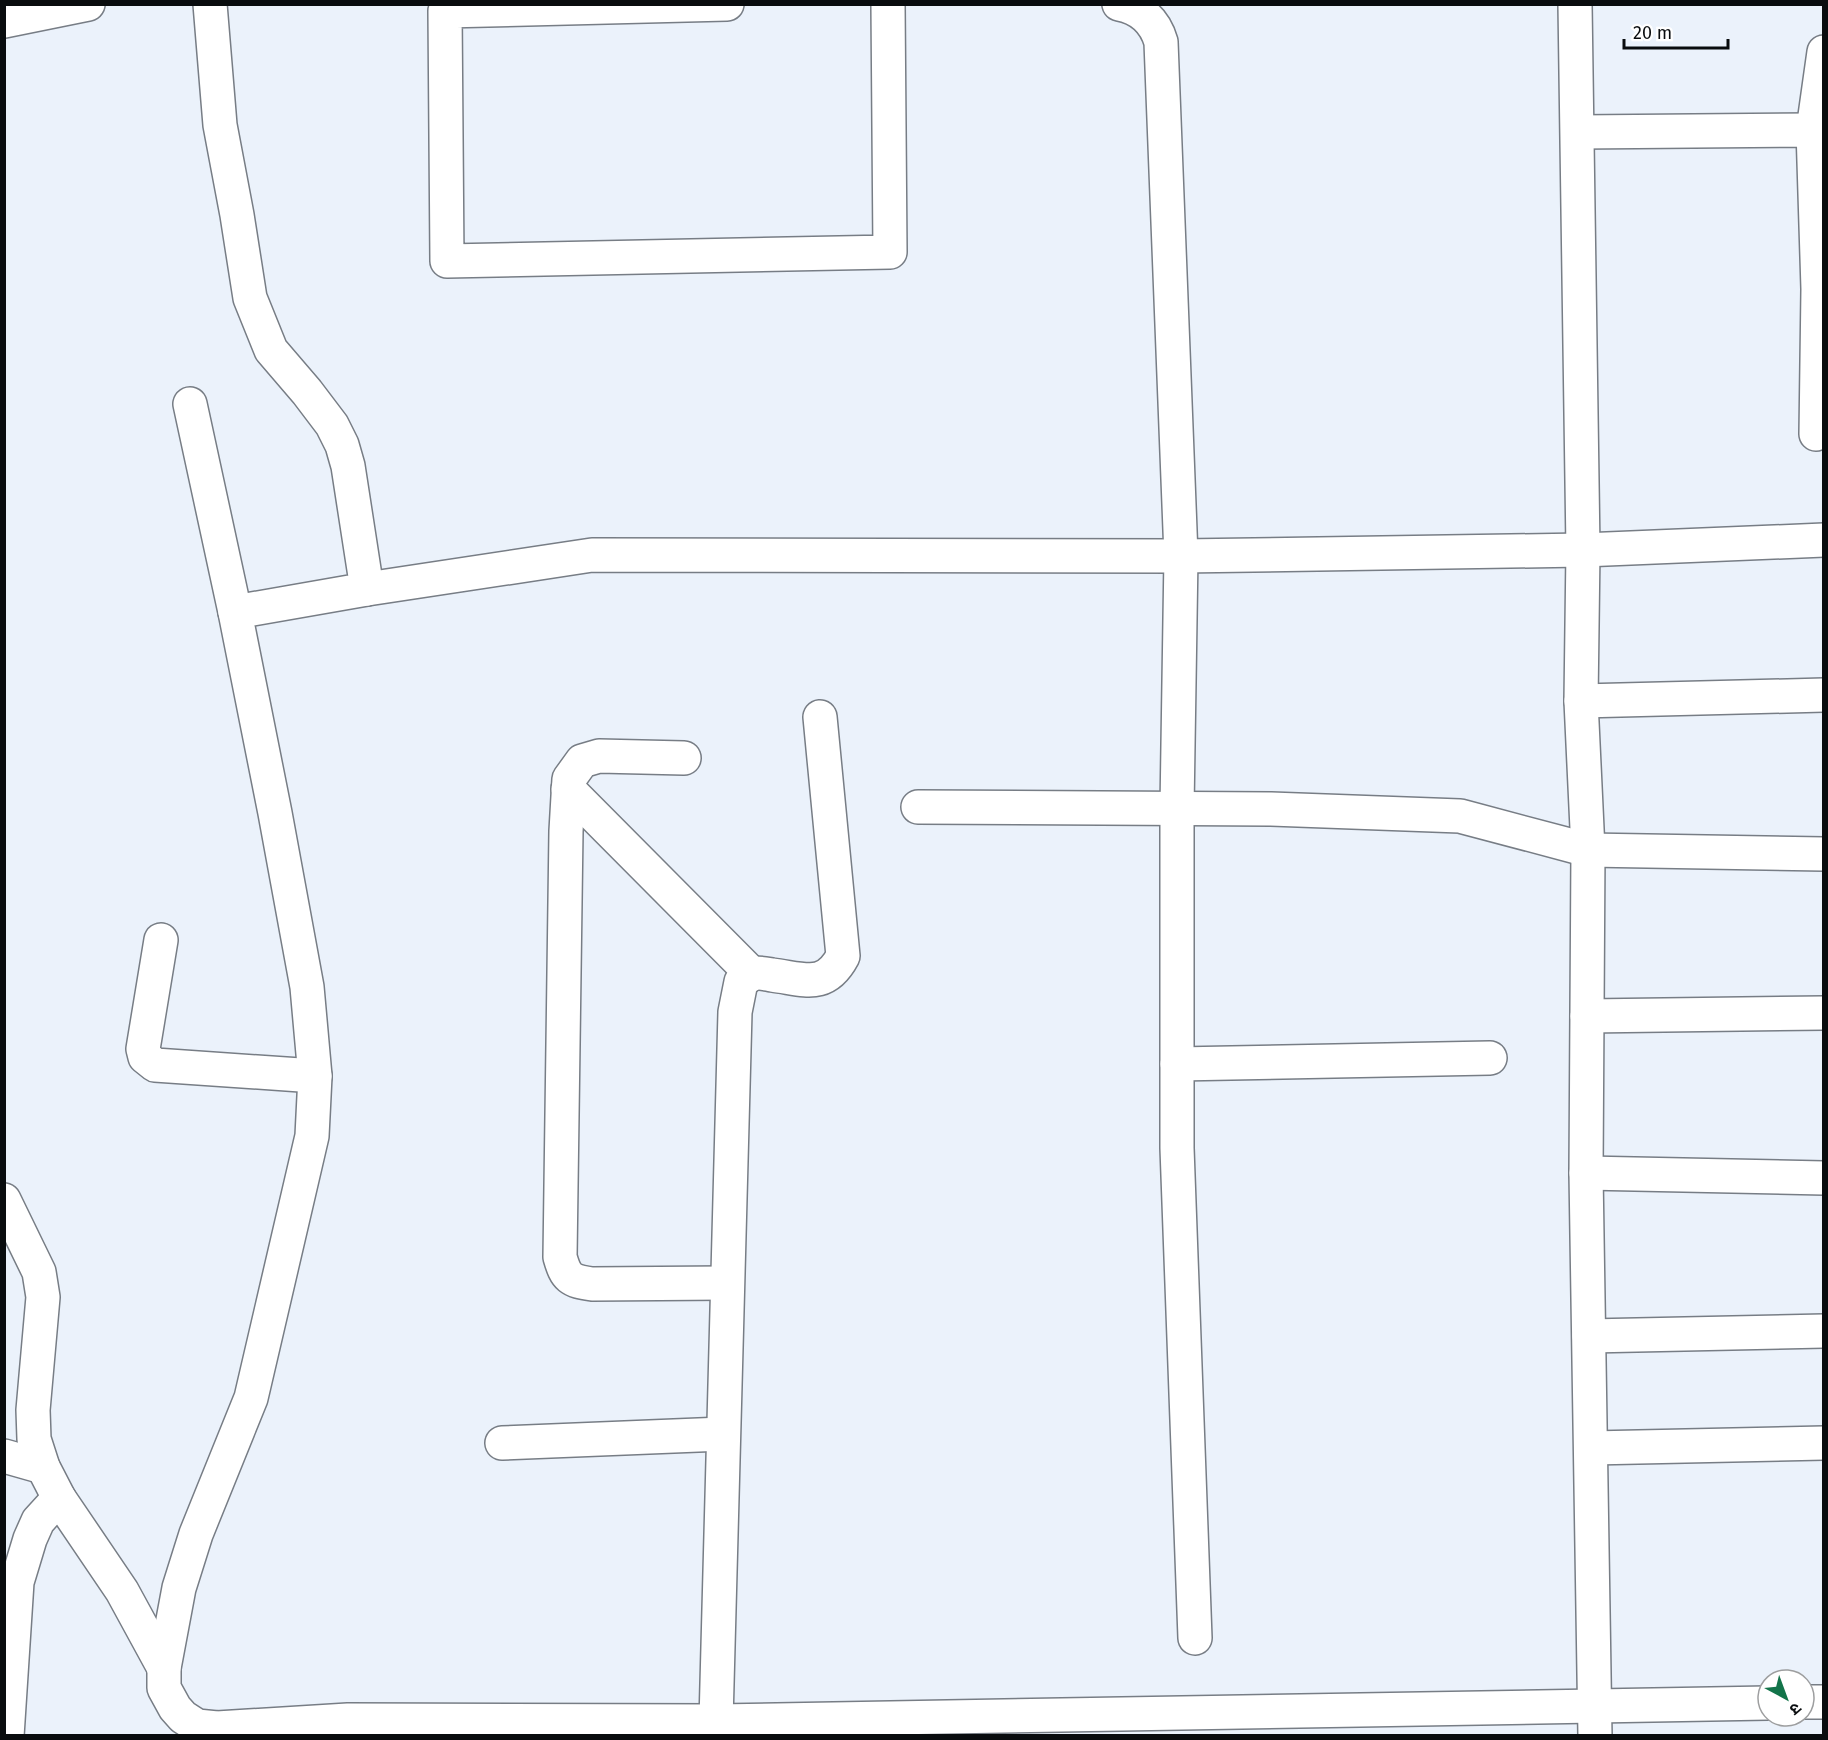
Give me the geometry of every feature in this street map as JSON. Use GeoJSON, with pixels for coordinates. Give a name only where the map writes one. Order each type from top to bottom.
{"type":"FeatureCollection","features":[{"type":"Feature","properties":{"kind":"street"},"geometry":{"type":"LineString","coordinates":[[4,21],[88,4]]}},
{"type":"Feature","properties":{"kind":"street"},"geometry":{"type":"LineString","coordinates":[[210,4],[220,125],[250,298],[271,350],[332,425],[342,445],[348,466],[367,589]]}},
{"type":"Feature","properties":{"kind":"street"},"geometry":{"type":"LineString","coordinates":[[727,4],[445,11],[447,261],[890,252],[888,4]]}},
{"type":"Feature","properties":{"kind":"street"},"geometry":{"type":"LineString","coordinates":[[1119,4],[1141,12],[1151,21],[1158,31],[1161,42],[1181,556],[1177,808],[1177,1148],[1195,1638]]}},
{"type":"Feature","properties":{"kind":"street"},"geometry":{"type":"LineString","coordinates":[[1575,4],[1583,550],[1581,701],[1588,849],[1586,1173],[1594,1720]]}},
{"type":"Feature","properties":{"kind":"street"},"geometry":{"type":"LineString","coordinates":[[1815,434],[1821,290],[1813,130],[1824,52]]}},
{"type":"Feature","properties":{"kind":"street"},"geometry":{"type":"LineString","coordinates":[[1578,132],[1813,130]]}},
{"type":"Feature","properties":{"kind":"street"},"geometry":{"type":"LineString","coordinates":[[190,404],[275,813],[307,987],[315,1076],[312,1136],[251,1398],[196,1534],[179,1588],[164,1668],[164,1688],[183,1717],[196,1726],[217,1728],[617,1729],[716,1721],[903,1727],[1594,1720],[1756,1704]]}},
{"type":"Feature","properties":{"kind":"street"},"geometry":{"type":"LineString","coordinates":[[235,612],[367,589],[592,555],[1181,556],[1583,550],[1824,540]]}},
{"type":"Feature","properties":{"kind":"street"},"geometry":{"type":"LineString","coordinates":[[1581,701],[1824,695]]}},
{"type":"Feature","properties":{"kind":"street"},"geometry":{"type":"LineString","coordinates":[[716,1721],[735,1012],[741,982],[752,974],[810,980],[823,979],[835,970],[843,956],[820,717]]}},
{"type":"Feature","properties":{"kind":"street"},"geometry":{"type":"LineString","coordinates":[[684,758],[599,756],[582,761],[569,778],[566,831],[560,1257],[564,1272],[575,1281],[592,1284],[726,1283]]}},
{"type":"Feature","properties":{"kind":"street"},"geometry":{"type":"LineString","coordinates":[[568,789],[752,974]]}},
{"type":"Feature","properties":{"kind":"street"},"geometry":{"type":"LineString","coordinates":[[918,807],[1282,809],[1460,816],[1588,849],[1824,854]]}},
{"type":"Feature","properties":{"kind":"street"},"geometry":{"type":"LineString","coordinates":[[161,940],[143,1048],[148,1061],[155,1065],[168,1067],[315,1076]]}},
{"type":"Feature","properties":{"kind":"street"},"geometry":{"type":"LineString","coordinates":[[1587,1016],[1824,1013]]}},
{"type":"Feature","properties":{"kind":"street"},"geometry":{"type":"LineString","coordinates":[[1177,1064],[1490,1058]]}},
{"type":"Feature","properties":{"kind":"street"},"geometry":{"type":"LineString","coordinates":[[1586,1173],[1824,1178]]}},
{"type":"Feature","properties":{"kind":"street"},"geometry":{"type":"LineString","coordinates":[[4,1200],[39,1272],[43,1297],[33,1410],[34,1439],[43,1467],[59,1498],[122,1591],[164,1668]]}},
{"type":"Feature","properties":{"kind":"street"},"geometry":{"type":"LineString","coordinates":[[1589,1336],[1824,1331]]}},
{"type":"Feature","properties":{"kind":"street"},"geometry":{"type":"LineString","coordinates":[[502,1443],[723,1434]]}},
{"type":"Feature","properties":{"kind":"street"},"geometry":{"type":"LineString","coordinates":[[1591,1448],[1824,1443]]}},
{"type":"Feature","properties":{"kind":"street"},"geometry":{"type":"LineString","coordinates":[[4,1456],[43,1467]]}},
{"type":"Feature","properties":{"kind":"street"},"geometry":{"type":"LineString","coordinates":[[7,1736],[17,1582],[38,1521],[59,1498]]}}]}
